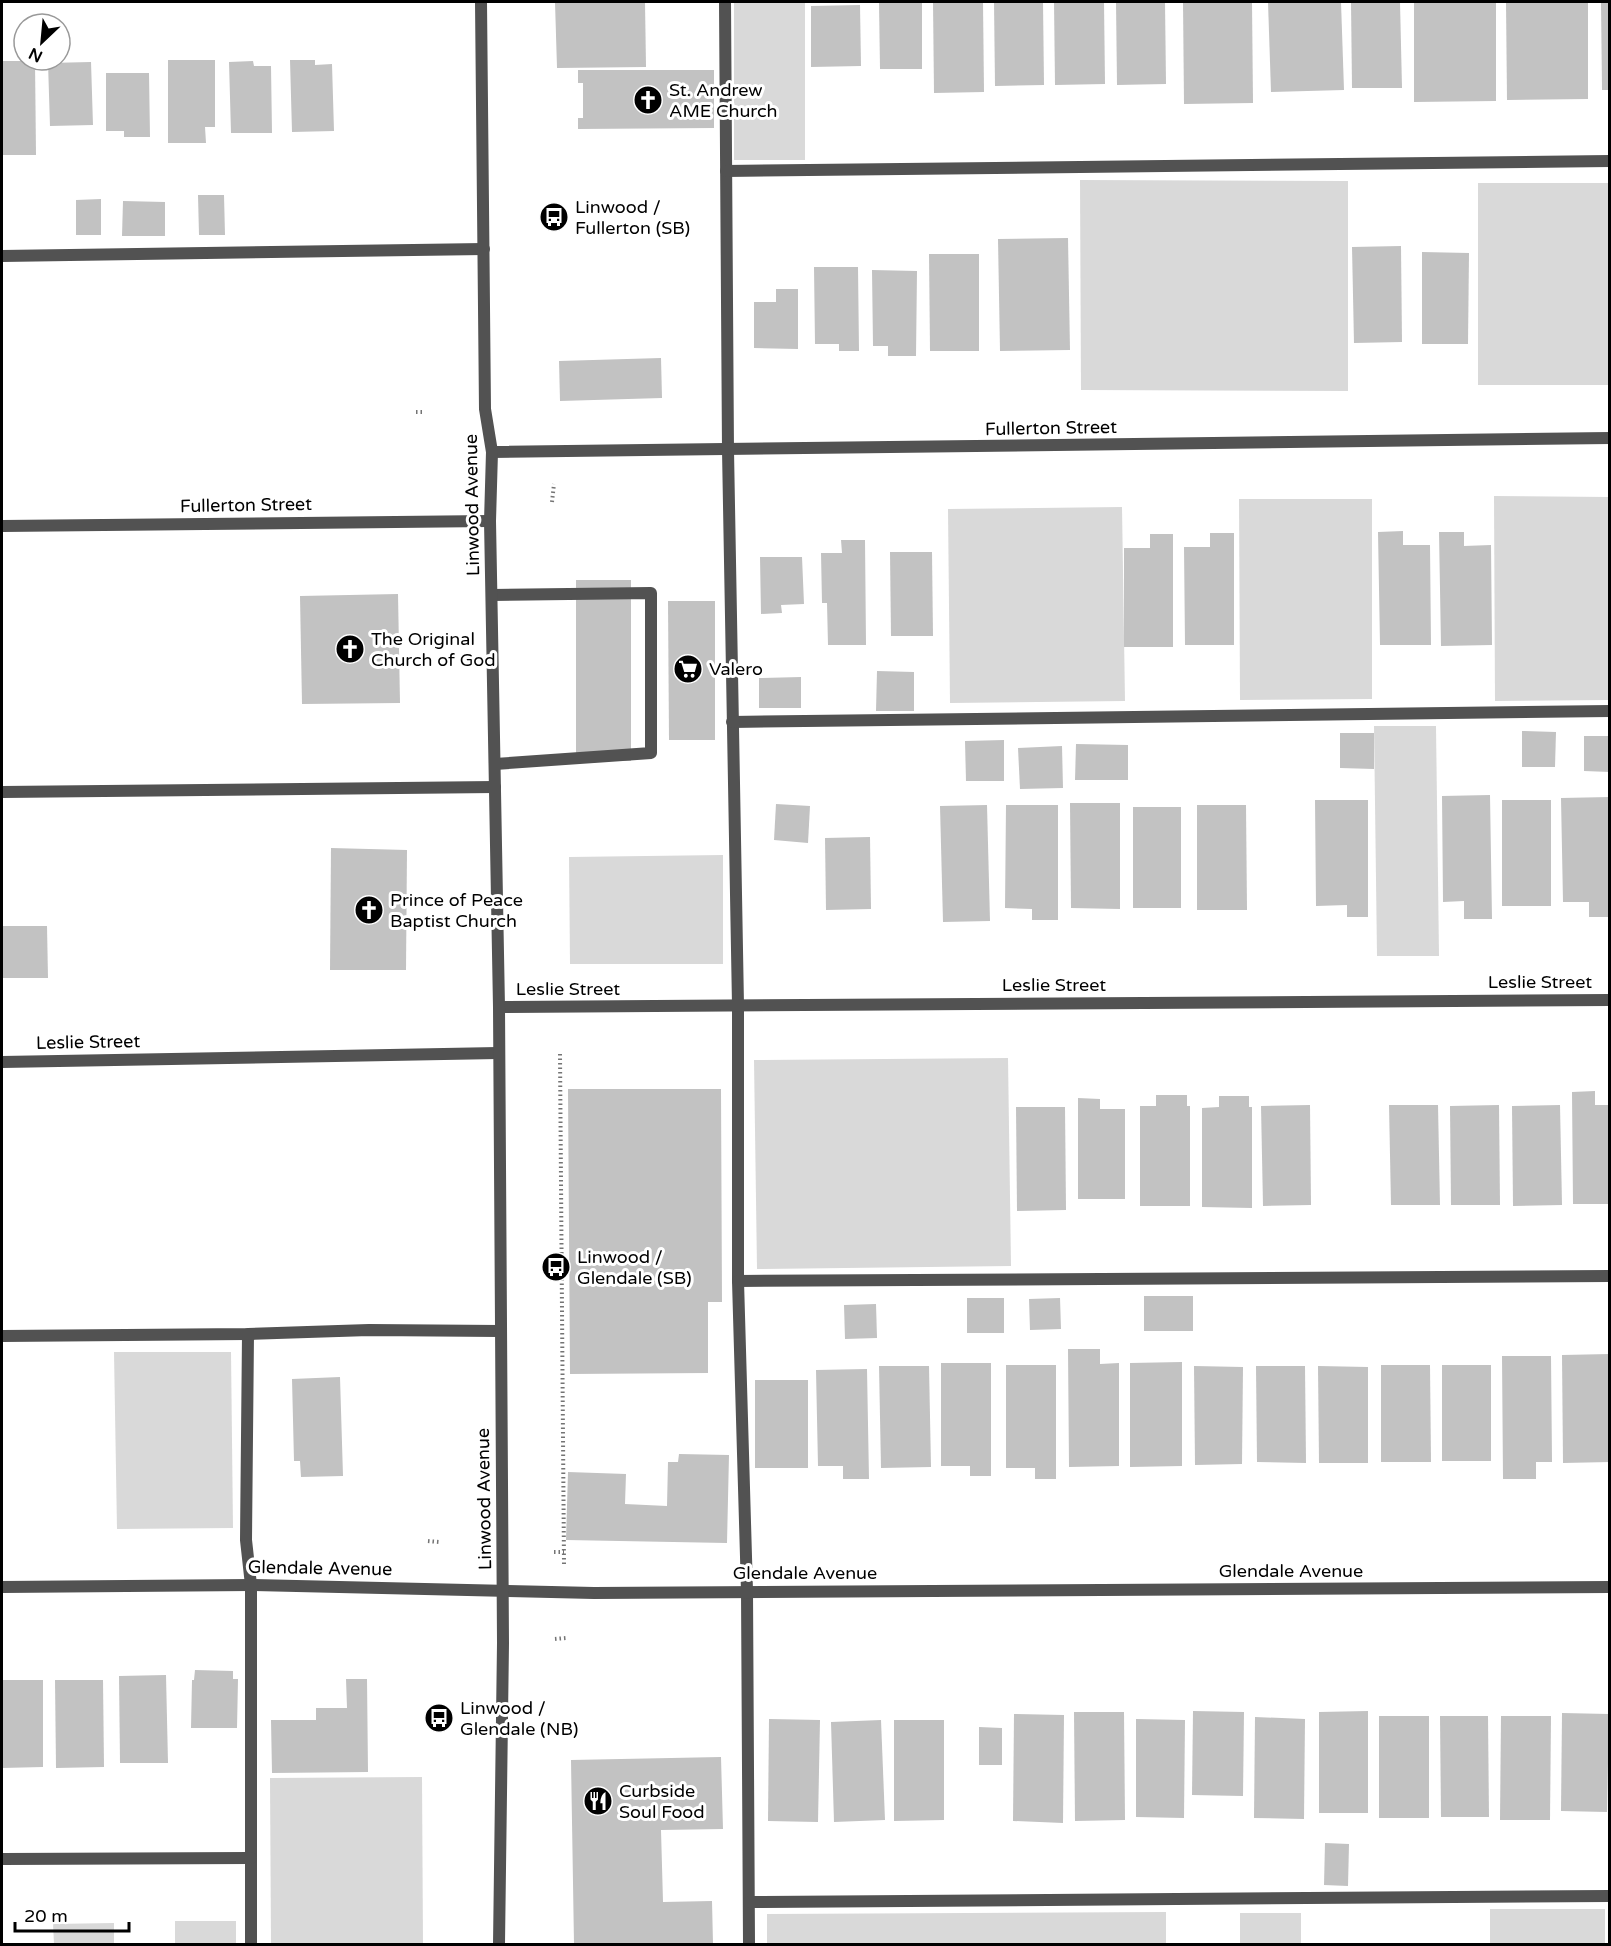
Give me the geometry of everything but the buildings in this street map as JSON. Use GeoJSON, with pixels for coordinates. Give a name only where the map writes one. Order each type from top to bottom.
{"type":"FeatureCollection","features":[{"type":"Feature","properties":{"kind":"street","name":"Linwood Avenue"},"geometry":{"type":"LineString","coordinates":[[481,2],[485,409],[492,452],[490,521],[499,1007],[503,1590],[499,1944]]}},
{"type":"Feature","properties":{"kind":"street"},"geometry":{"type":"LineString","coordinates":[[725,2],[728,450],[738,1005],[738,1281],[747,1591],[749,1944]]}},
{"type":"Feature","properties":{"kind":"street"},"geometry":{"type":"LineString","coordinates":[[726,171],[1610,161]]}},
{"type":"Feature","properties":{"kind":"street"},"geometry":{"type":"LineString","coordinates":[[2,255],[484,249]]}},
{"type":"Feature","properties":{"kind":"street","name":"Fullerton Street"},"geometry":{"type":"LineString","coordinates":[[492,452],[1610,438]]}},
{"type":"Feature","properties":{"kind":"street","name":"Fullerton Street"},"geometry":{"type":"LineString","coordinates":[[2,526],[490,521]]}},
{"type":"Feature","properties":{"kind":"street"},"geometry":{"type":"LineString","coordinates":[[492,595],[651,593],[651,753],[495,764]]}},
{"type":"Feature","properties":{"kind":"street"},"geometry":{"type":"LineString","coordinates":[[732,722],[1610,711]]}},
{"type":"Feature","properties":{"kind":"street"},"geometry":{"type":"LineString","coordinates":[[2,792],[495,787]]}},
{"type":"Feature","properties":{"kind":"street","name":"Leslie Street"},"geometry":{"type":"LineString","coordinates":[[499,1007],[1610,1000]]}},
{"type":"Feature","properties":{"kind":"street","name":"Leslie Street"},"geometry":{"type":"LineString","coordinates":[[2,1062],[498,1053]]}},
{"type":"Feature","properties":{"kind":"street"},"geometry":{"type":"LineString","coordinates":[[738,1281],[1610,1276]]}},
{"type":"Feature","properties":{"kind":"street"},"geometry":{"type":"LineString","coordinates":[[2,1336],[248,1334],[369,1330],[500,1331]]}},
{"type":"Feature","properties":{"kind":"street"},"geometry":{"type":"LineString","coordinates":[[248,1334],[246,1540],[251,1585],[251,1944]]}},
{"type":"Feature","properties":{"kind":"street","name":"Glendale Avenue"},"geometry":{"type":"LineString","coordinates":[[2,1587],[251,1585],[594,1593],[1610,1587]]}},
{"type":"Feature","properties":{"kind":"street"},"geometry":{"type":"LineString","coordinates":[[2,1859],[251,1858]]}},
{"type":"Feature","properties":{"kind":"street"},"geometry":{"type":"LineString","coordinates":[[749,1902],[1610,1896]]}},
{"type":"Feature","properties":{"kind":"path"},"geometry":{"type":"LineString","coordinates":[[416,412],[425,412]]}},
{"type":"Feature","properties":{"kind":"path"},"geometry":{"type":"LineString","coordinates":[[552,502],[554,484]]}},
{"type":"Feature","properties":{"kind":"path"},"geometry":{"type":"LineString","coordinates":[[560,1054],[564,1564]]}},
{"type":"Feature","properties":{"kind":"path"},"geometry":{"type":"LineString","coordinates":[[428,1541],[439,1542]]}},
{"type":"Feature","properties":{"kind":"path"},"geometry":{"type":"LineString","coordinates":[[554,1552],[564,1552]]}},
{"type":"Feature","properties":{"kind":"path"},"geometry":{"type":"LineString","coordinates":[[555,1639],[566,1638]]}},
{"type":"Feature","properties":{"kind":"shaded area"},"geometry":{"type":"Polygon","coordinates":[[[734,2],[805,2],[805,160],[734,160],[734,2]]]}},
{"type":"Feature","properties":{"kind":"shaded area"},"geometry":{"type":"Polygon","coordinates":[[[1080,180],[1348,181],[1348,391],[1081,390],[1080,180]]]}},
{"type":"Feature","properties":{"kind":"shaded area"},"geometry":{"type":"Polygon","coordinates":[[[1478,183],[1609,183],[1609,385],[1478,385],[1478,183]]]}},
{"type":"Feature","properties":{"kind":"shaded area"},"geometry":{"type":"Polygon","coordinates":[[[1494,496],[1609,497],[1609,700],[1495,701],[1494,496]]]}},
{"type":"Feature","properties":{"kind":"shaded area"},"geometry":{"type":"Polygon","coordinates":[[[1239,499],[1372,499],[1372,699],[1240,700],[1239,499]]]}},
{"type":"Feature","properties":{"kind":"shaded area"},"geometry":{"type":"Polygon","coordinates":[[[1122,507],[1125,701],[950,703],[948,509],[1122,507]]]}},
{"type":"Feature","properties":{"kind":"shaded area"},"geometry":{"type":"Polygon","coordinates":[[[1374,726],[1436,726],[1439,956],[1377,956],[1374,726]]]}},
{"type":"Feature","properties":{"kind":"shaded area"},"geometry":{"type":"Polygon","coordinates":[[[723,855],[723,964],[570,964],[569,857],[723,855]]]}},
{"type":"Feature","properties":{"kind":"shaded area"},"geometry":{"type":"Polygon","coordinates":[[[1008,1058],[1011,1266],[757,1269],[754,1060],[1008,1058]]]}},
{"type":"Feature","properties":{"kind":"shaded area"},"geometry":{"type":"Polygon","coordinates":[[[114,1352],[231,1352],[233,1528],[117,1529],[114,1352]]]}},
{"type":"Feature","properties":{"kind":"shaded area"},"geometry":{"type":"Polygon","coordinates":[[[422,1777],[423,1944],[271,1944],[270,1778],[422,1777]]]}},
{"type":"Feature","properties":{"kind":"shaded area"},"geometry":{"type":"Polygon","coordinates":[[[1490,1909],[1605,1909],[1605,1944],[1490,1944],[1490,1909]]]}},
{"type":"Feature","properties":{"kind":"shaded area"},"geometry":{"type":"Polygon","coordinates":[[[1166,1912],[1166,1944],[767,1944],[767,1914],[1166,1912]]]}},
{"type":"Feature","properties":{"kind":"shaded area"},"geometry":{"type":"Polygon","coordinates":[[[1240,1913],[1301,1913],[1301,1944],[1240,1944],[1240,1913]]]}},
{"type":"Feature","properties":{"kind":"shaded area"},"geometry":{"type":"Polygon","coordinates":[[[175,1921],[236,1921],[236,1944],[175,1944],[175,1921]]]}},
{"type":"Feature","properties":{"kind":"shaded area"},"geometry":{"type":"Polygon","coordinates":[[[114,1923],[114,1944],[54,1944],[53,1924],[114,1923]]]}},
{"type":"Feature","properties":{"kind":"place","name":"St. Andrew AME Church"},"geometry":{"type":"Point","coordinates":[648,100]}},
{"type":"Feature","properties":{"kind":"place","name":"Linwood / Fullerton (SB)"},"geometry":{"type":"Point","coordinates":[554,217]}},
{"type":"Feature","properties":{"kind":"place","name":"The Original Church of God"},"geometry":{"type":"Point","coordinates":[350,649]}},
{"type":"Feature","properties":{"kind":"place","name":"Valero"},"geometry":{"type":"Point","coordinates":[688,669]}},
{"type":"Feature","properties":{"kind":"place","name":"Prince of Peace Baptist Church"},"geometry":{"type":"Point","coordinates":[369,910]}},
{"type":"Feature","properties":{"kind":"place","name":"Linwood / Glendale (SB)"},"geometry":{"type":"Point","coordinates":[556,1267]}},
{"type":"Feature","properties":{"kind":"place","name":"Linwood / Glendale (NB)"},"geometry":{"type":"Point","coordinates":[439,1718]}},
{"type":"Feature","properties":{"kind":"place","name":"Curbside Soul Food"},"geometry":{"type":"Point","coordinates":[598,1801]}}]}
